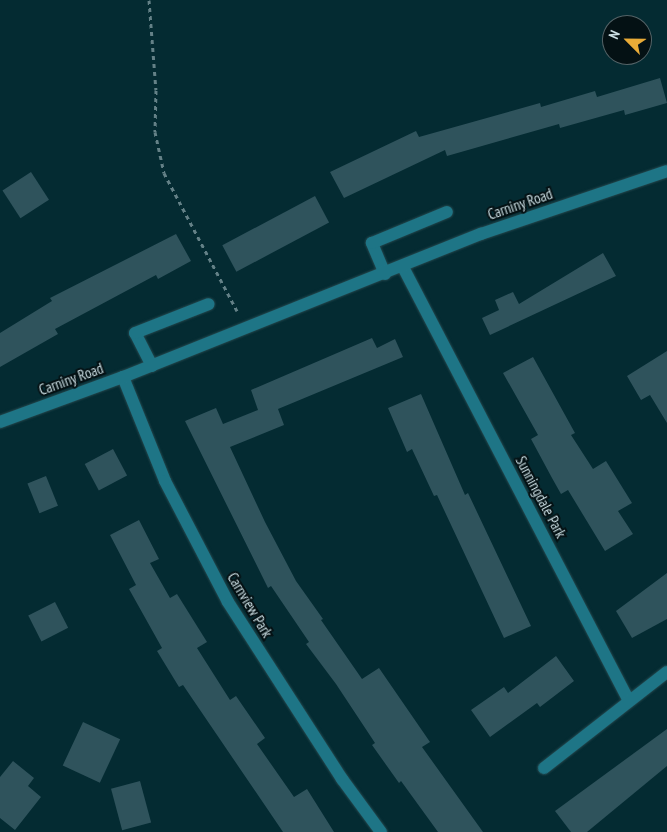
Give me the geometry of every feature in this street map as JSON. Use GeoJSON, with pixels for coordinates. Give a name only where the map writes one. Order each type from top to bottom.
{"type":"FeatureCollection","features":[{"type":"Feature","properties":{"kind":"street","name":"Carniny Road"},"geometry":{"type":"LineString","coordinates":[[0,422],[152,366],[244,328],[403,267],[481,234],[667,171]]}},
{"type":"Feature","properties":{"kind":"street"},"geometry":{"type":"LineString","coordinates":[[385,274],[372,242],[447,212]]}},
{"type":"Feature","properties":{"kind":"street","name":"Sunningdale Park"},"geometry":{"type":"LineString","coordinates":[[403,267],[629,701]]}},
{"type":"Feature","properties":{"kind":"street"},"geometry":{"type":"LineString","coordinates":[[152,366],[135,332],[209,304]]}},
{"type":"Feature","properties":{"kind":"street","name":"Carnview Park"},"geometry":{"type":"LineString","coordinates":[[123,377],[164,481],[228,602],[342,779],[381,832]]}},
{"type":"Feature","properties":{"kind":"street"},"geometry":{"type":"LineString","coordinates":[[544,768],[667,672]]}},
{"type":"Feature","properties":{"kind":"path"},"geometry":{"type":"LineString","coordinates":[[149,0],[156,90],[154,132],[164,173],[244,328]]}},
{"type":"Feature","properties":{"kind":"building"},"geometry":{"type":"Polygon","coordinates":[[[660,78],[667,103],[625,115],[624,110],[560,128],[559,124],[447,156],[445,150],[344,198],[330,172],[416,131],[419,137],[540,103],[541,107],[595,91],[597,97],[660,78]]]}},
{"type":"Feature","properties":{"kind":"building"},"geometry":{"type":"Polygon","coordinates":[[[31,172],[49,200],[20,218],[2,191],[31,172]]]}},
{"type":"Feature","properties":{"kind":"building"},"geometry":{"type":"Polygon","coordinates":[[[315,196],[329,222],[236,272],[222,245],[315,196]]]}},
{"type":"Feature","properties":{"kind":"building"},"geometry":{"type":"Polygon","coordinates":[[[176,234],[191,261],[158,279],[156,275],[55,329],[58,334],[0,367],[0,333],[52,301],[50,298],[176,234]]]}},
{"type":"Feature","properties":{"kind":"building"},"geometry":{"type":"Polygon","coordinates":[[[603,253],[616,276],[490,335],[482,318],[499,310],[495,300],[513,292],[519,304],[603,253]]]}},
{"type":"Feature","properties":{"kind":"building"},"geometry":{"type":"Polygon","coordinates":[[[372,338],[377,348],[395,339],[403,357],[278,409],[284,425],[230,447],[265,522],[296,581],[323,619],[321,620],[362,679],[379,668],[430,742],[422,747],[483,832],[438,832],[401,781],[399,783],[372,745],[375,743],[336,684],[306,644],[309,642],[271,586],[268,588],[185,421],[216,408],[223,424],[258,410],[251,390],[372,338]]]}},
{"type":"Feature","properties":{"kind":"building"},"geometry":{"type":"Polygon","coordinates":[[[667,351],[667,423],[650,395],[641,400],[627,376],[667,351]]]}},
{"type":"Feature","properties":{"kind":"building"},"geometry":{"type":"Polygon","coordinates":[[[533,357],[575,433],[571,435],[593,469],[606,461],[632,503],[618,511],[633,534],[605,551],[568,490],[561,494],[531,439],[538,435],[503,373],[533,357]]]}},
{"type":"Feature","properties":{"kind":"building"},"geometry":{"type":"Polygon","coordinates":[[[421,394],[465,495],[468,493],[531,626],[504,638],[437,495],[434,496],[412,449],[407,452],[388,408],[421,394]]]}},
{"type":"Feature","properties":{"kind":"building"},"geometry":{"type":"Polygon","coordinates":[[[113,449],[127,475],[99,491],[85,464],[113,449]]]}},
{"type":"Feature","properties":{"kind":"building"},"geometry":{"type":"Polygon","coordinates":[[[46,476],[58,506],[39,513],[27,483],[46,476]]]}},
{"type":"Feature","properties":{"kind":"building"},"geometry":{"type":"Polygon","coordinates":[[[139,520],[159,559],[150,563],[170,598],[177,594],[207,642],[197,648],[230,700],[236,696],[265,738],[257,744],[294,797],[307,789],[334,832],[283,832],[183,685],[179,687],[157,651],[162,648],[129,589],[136,585],[110,535],[139,520]]]}},
{"type":"Feature","properties":{"kind":"building"},"geometry":{"type":"Polygon","coordinates":[[[667,573],[667,619],[632,638],[616,611],[667,573]]]}},
{"type":"Feature","properties":{"kind":"building"},"geometry":{"type":"Polygon","coordinates":[[[55,602],[68,628],[41,641],[28,616],[55,602]]]}},
{"type":"Feature","properties":{"kind":"building"},"geometry":{"type":"Polygon","coordinates":[[[556,656],[574,681],[540,707],[537,703],[490,737],[471,710],[504,687],[508,693],[556,656]]]}},
{"type":"Feature","properties":{"kind":"building"},"geometry":{"type":"Polygon","coordinates":[[[83,722],[120,739],[100,783],[63,766],[83,722]]]}},
{"type":"Feature","properties":{"kind":"building"},"geometry":{"type":"Polygon","coordinates":[[[667,729],[667,766],[587,832],[571,832],[555,811],[667,729]]]}},
{"type":"Feature","properties":{"kind":"building"},"geometry":{"type":"Polygon","coordinates":[[[13,761],[34,778],[28,786],[41,797],[15,830],[0,818],[0,777],[13,761]]]}},
{"type":"Feature","properties":{"kind":"building"},"geometry":{"type":"Polygon","coordinates":[[[140,781],[151,823],[122,830],[111,789],[140,781]]]}}]}
